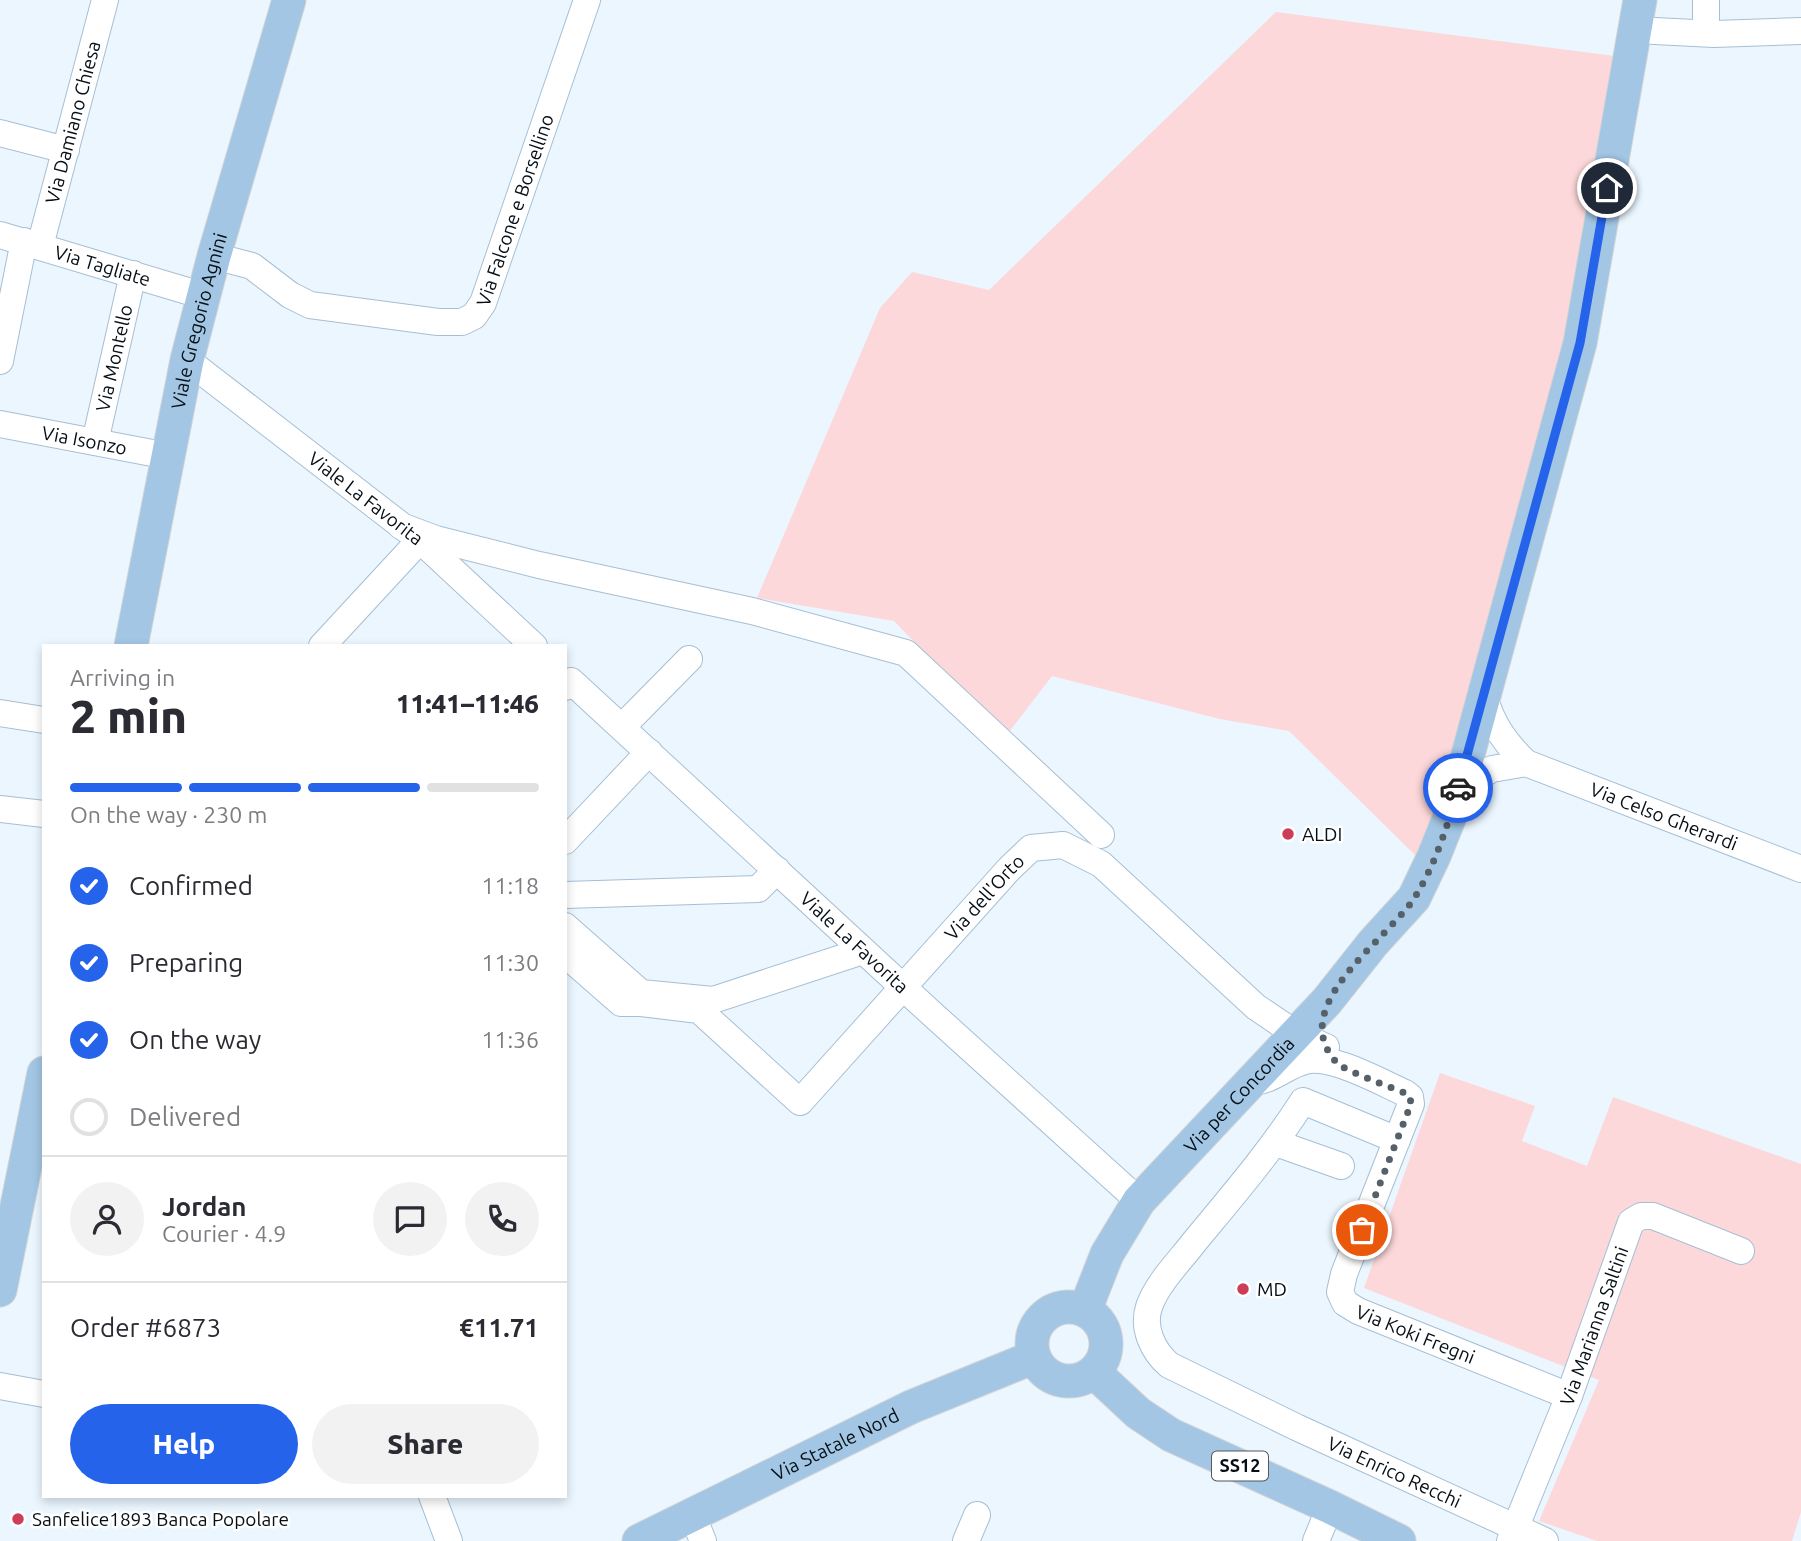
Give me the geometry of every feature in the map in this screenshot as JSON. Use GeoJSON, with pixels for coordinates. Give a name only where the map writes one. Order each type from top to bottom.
{"type":"FeatureCollection","features":[{"type":"Feature","properties":{"kind":"main road","name":"Viale Gregorio Agnini"},"geometry":{"type":"LineString","coordinates":[[131,644],[187,360],[214,256],[289,0]]}},
{"type":"Feature","properties":{"kind":"main road","name":"Via per Concordia"},"geometry":{"type":"LineString","coordinates":[[1085,1310],[1107,1254],[1139,1201],[1252,1082],[1318,1051],[1327,1000],[1414,898],[1434,856],[1456,797],[1481,758],[1484,696],[1580,343],[1637,15]]}},
{"type":"Feature","properties":{"kind":"main road"},"geometry":{"type":"LineString","coordinates":[[0,1290],[34,1171],[42,1093]]}},
{"type":"Feature","properties":{"kind":"main road"},"geometry":{"type":"LineString","coordinates":[[1060,1308],[1085,1310],[1095,1317],[1102,1327],[1106,1351],[1094,1372],[1076,1381],[1055,1379],[1039,1366],[1034,1357],[1034,1332],[1040,1321],[1060,1308]]}},
{"type":"Feature","properties":{"kind":"main road","name":"Via Statale Nord"},"geometry":{"type":"LineString","coordinates":[[639,1541],[698,1527],[911,1407],[1034,1357]]}},
{"type":"Feature","properties":{"kind":"main road","name":"SS12"},"geometry":{"type":"LineString","coordinates":[[1094,1372],[1138,1413],[1171,1435],[1399,1541]]}},
{"type":"Feature","properties":{"kind":"street","name":"Via Damiano Chiesa"},"geometry":{"type":"LineString","coordinates":[[0,360],[21,241],[66,150],[104,0]]}},
{"type":"Feature","properties":{"kind":"street","name":"Via Falcone e Borsellino"},"geometry":{"type":"LineString","coordinates":[[214,256],[252,267],[290,295],[310,305],[438,323],[462,322],[474,316],[483,303],[587,0]]}},
{"type":"Feature","properties":{"kind":"street"},"geometry":{"type":"LineString","coordinates":[[1706,0],[1706,33]]}},
{"type":"Feature","properties":{"kind":"street"},"geometry":{"type":"LineString","coordinates":[[1637,15],[1706,33],[1801,31]]}},
{"type":"Feature","properties":{"kind":"street"},"geometry":{"type":"LineString","coordinates":[[0,132],[66,150]]}},
{"type":"Feature","properties":{"kind":"street","name":"Via Tagliate"},"geometry":{"type":"LineString","coordinates":[[21,241],[204,296]]}},
{"type":"Feature","properties":{"kind":"street","name":"Via Montello"},"geometry":{"type":"LineString","coordinates":[[95,442],[133,274]]}},
{"type":"Feature","properties":{"kind":"street","name":"Viale La Favorita"},"geometry":{"type":"LineString","coordinates":[[187,360],[411,533],[532,644]]}},
{"type":"Feature","properties":{"kind":"street","name":"Via Isonzo"},"geometry":{"type":"LineString","coordinates":[[0,424],[168,456]]}},
{"type":"Feature","properties":{"kind":"street"},"geometry":{"type":"LineString","coordinates":[[324,644],[411,533],[539,565],[752,611],[906,653],[1101,835]]}},
{"type":"Feature","properties":{"kind":"street"},"geometry":{"type":"LineString","coordinates":[[622,727],[690,659]]}},
{"type":"Feature","properties":{"kind":"street","name":"Viale La Favorita"},"geometry":{"type":"LineString","coordinates":[[567,681],[622,727],[863,951],[1139,1201]]}},
{"type":"Feature","properties":{"kind":"street","name":"Via Celso Gherardi"},"geometry":{"type":"LineString","coordinates":[[1484,696],[1491,719],[1503,738],[1526,763],[1801,869]]}},
{"type":"Feature","properties":{"kind":"street"},"geometry":{"type":"LineString","coordinates":[[0,713],[42,720]]}},
{"type":"Feature","properties":{"kind":"street"},"geometry":{"type":"LineString","coordinates":[[1503,738],[1487,740],[1481,758],[1526,763]]}},
{"type":"Feature","properties":{"kind":"street"},"geometry":{"type":"LineString","coordinates":[[567,839],[649,752]]}},
{"type":"Feature","properties":{"kind":"street"},"geometry":{"type":"LineString","coordinates":[[0,809],[42,814]]}},
{"type":"Feature","properties":{"kind":"street","name":"Via dell'Orto"},"geometry":{"type":"LineString","coordinates":[[567,956],[621,1003],[699,1010],[800,1102],[1009,869],[1031,848],[1063,845],[1101,864],[1256,1007],[1318,1051]]}},
{"type":"Feature","properties":{"kind":"street"},"geometry":{"type":"LineString","coordinates":[[567,895],[758,889],[777,870]]}},
{"type":"Feature","properties":{"kind":"street"},"geometry":{"type":"LineString","coordinates":[[567,928],[641,993],[713,1000],[863,951]]}},
{"type":"Feature","properties":{"kind":"street","name":"Via Koki Fregni"},"geometry":{"type":"LineString","coordinates":[[1318,1051],[1405,1093],[1410,1097],[1411,1104],[1344,1274],[1340,1292],[1345,1303],[1358,1311],[1569,1396]]}},
{"type":"Feature","properties":{"kind":"street","name":"Via Enrico Recchi"},"geometry":{"type":"LineString","coordinates":[[1397,1140],[1303,1101],[1276,1143],[1154,1296],[1148,1309],[1150,1338],[1157,1354],[1168,1365],[1273,1414],[1513,1535],[1545,1541]]}},
{"type":"Feature","properties":{"kind":"street"},"geometry":{"type":"LineString","coordinates":[[1276,1143],[1341,1166]]}},
{"type":"Feature","properties":{"kind":"street","name":"Via Marianna Saltini"},"geometry":{"type":"LineString","coordinates":[[1513,1535],[1569,1396],[1631,1222],[1642,1216],[1653,1216],[1741,1251]]}},
{"type":"Feature","properties":{"kind":"street"},"geometry":{"type":"LineString","coordinates":[[0,1386],[42,1394]]}},
{"type":"Feature","properties":{"kind":"street"},"geometry":{"type":"LineString","coordinates":[[433,1498],[449,1541]]}},
{"type":"Feature","properties":{"kind":"street"},"geometry":{"type":"LineString","coordinates":[[1316,1541],[1330,1507]]}},
{"type":"Feature","properties":{"kind":"street"},"geometry":{"type":"LineString","coordinates":[[966,1541],[977,1515]]}},
{"type":"Feature","properties":{"kind":"shaded area"},"geometry":{"type":"Polygon","coordinates":[[[1276,12],[1622,57],[1588,253],[1433,828],[1418,858],[1289,731],[1220,719],[1052,676],[1006,736],[894,621],[757,598],[880,308],[912,272],[989,290],[1276,12]]]}},
{"type":"Feature","properties":{"kind":"shaded area"},"geometry":{"type":"Polygon","coordinates":[[[1440,1073],[1535,1106],[1522,1141],[1587,1166],[1613,1097],[1801,1164],[1801,1512],[1792,1541],[1597,1541],[1539,1521],[1599,1380],[1364,1288],[1440,1073]]]}},
{"type":"Feature","properties":{"kind":"way so far"},"geometry":{"type":"LineString","coordinates":[[1362,1230],[1411,1104],[1410,1097],[1338,1065],[1326,1047],[1322,1026],[1327,1000],[1414,898],[1434,856],[1454,806],[1458,788]]}},
{"type":"Feature","properties":{"kind":"place","name":"ALDI"},"geometry":{"type":"Point","coordinates":[1288,834]}},
{"type":"Feature","properties":{"kind":"place","name":"MD"},"geometry":{"type":"Point","coordinates":[1243,1289]}},
{"type":"Feature","properties":{"kind":"place","name":"Sanfelice1893 Banca Popolare"},"geometry":{"type":"Point","coordinates":[18,1519]}},
{"type":"Feature","properties":{"kind":"route"},"geometry":{"type":"LineString","coordinates":[[1458,788],[1580,343],[1607,188]]}}]}
